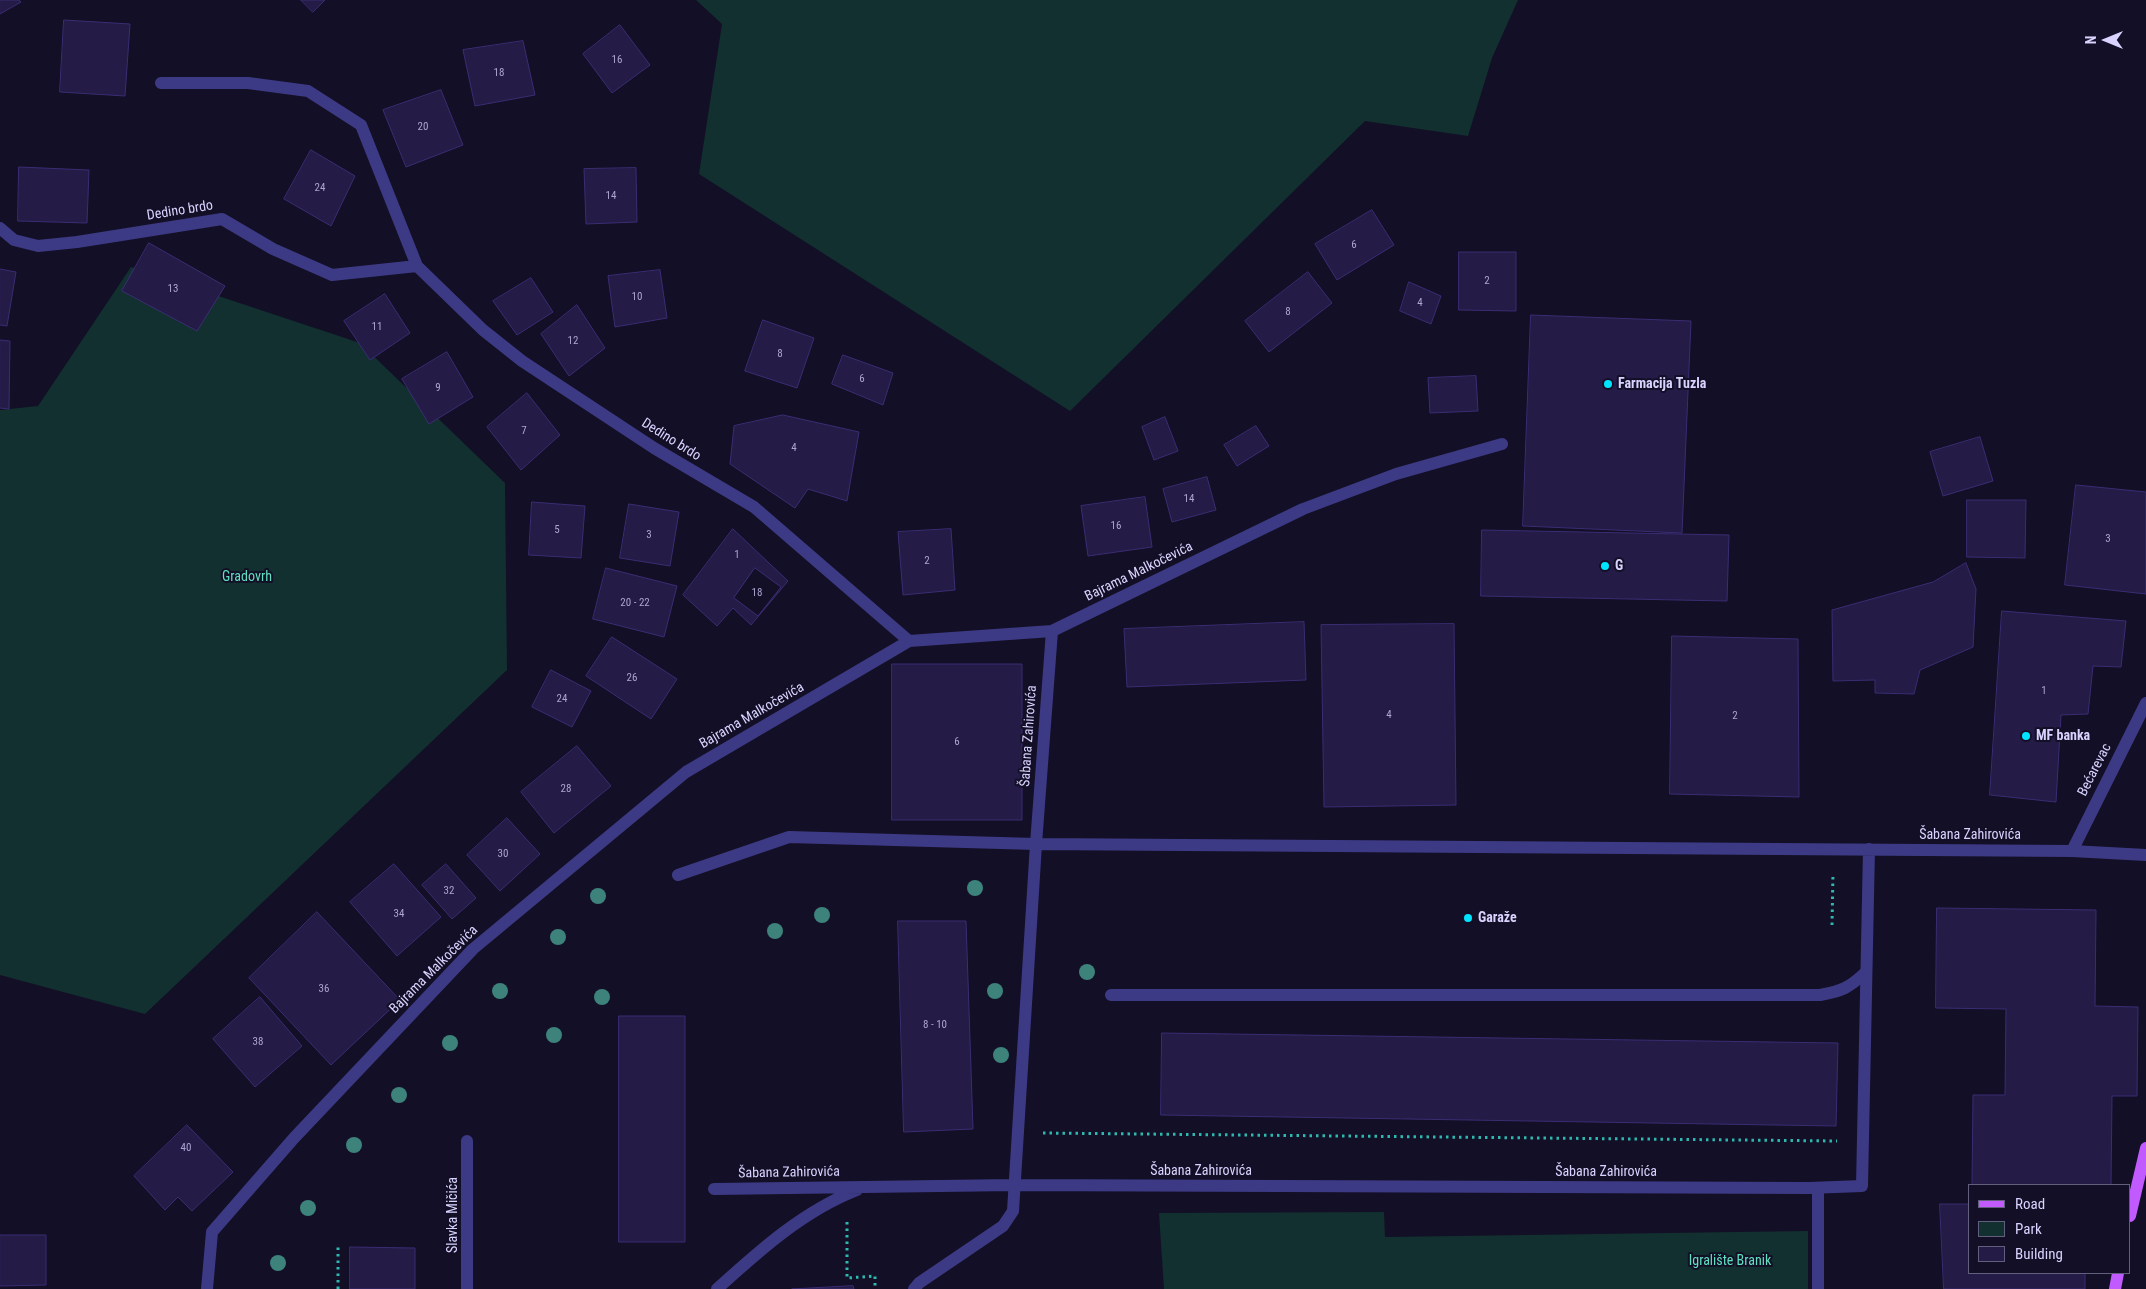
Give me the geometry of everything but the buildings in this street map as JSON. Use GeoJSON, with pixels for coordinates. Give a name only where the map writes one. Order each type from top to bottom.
{"type":"FeatureCollection","features":[{"type":"Feature","properties":{"kind":"main road"},"geometry":{"type":"LineString","coordinates":[[2131,1212],[2146,1148]]}},
{"type":"Feature","properties":{"kind":"main road"},"geometry":{"type":"LineString","coordinates":[[2115,1289],[2118,1274]]}},
{"type":"Feature","properties":{"kind":"street","name":"Dedino brdo"},"geometry":{"type":"LineString","coordinates":[[162,83],[248,83],[308,91],[361,125],[417,266],[482,330],[522,361],[626,430],[754,507],[909,641]]}},
{"type":"Feature","properties":{"kind":"street","name":"Dedino brdo"},"geometry":{"type":"LineString","coordinates":[[0,228],[14,240],[38,246],[77,242],[222,219],[273,248],[332,275],[417,266]]}},
{"type":"Feature","properties":{"kind":"street","name":"Bajrama Malkočevića"},"geometry":{"type":"LineString","coordinates":[[207,1289],[212,1232],[294,1138],[473,949],[686,772],[909,641],[1052,630],[1303,508],[1396,474],[1502,444]]}},
{"type":"Feature","properties":{"kind":"street","name":"Šabana Zahirovića"},"geometry":{"type":"LineString","coordinates":[[1014,1185],[1052,630]]}},
{"type":"Feature","properties":{"kind":"street","name":"Bećarevac"},"geometry":{"type":"LineString","coordinates":[[2072,851],[2146,703]]}},
{"type":"Feature","properties":{"kind":"street"},"geometry":{"type":"LineString","coordinates":[[678,874],[789,837],[1036,844]]}},
{"type":"Feature","properties":{"kind":"street","name":"Šabana Zahirovića"},"geometry":{"type":"LineString","coordinates":[[1036,844],[2072,851],[2146,855]]}},
{"type":"Feature","properties":{"kind":"street","name":"Šabana Zahirovića"},"geometry":{"type":"LineString","coordinates":[[714,1189],[1014,1185],[1818,1188],[1862,1186],[1869,849]]}},
{"type":"Feature","properties":{"kind":"street"},"geometry":{"type":"LineString","coordinates":[[1111,995],[1820,995],[1842,991],[1866,972]]}},
{"type":"Feature","properties":{"kind":"street","name":"Slavka Mičića"},"geometry":{"type":"LineString","coordinates":[[467,1142],[467,1289]]}},
{"type":"Feature","properties":{"kind":"street"},"geometry":{"type":"LineString","coordinates":[[914,1289],[926,1278],[1003,1226],[1013,1211],[1014,1185]]}},
{"type":"Feature","properties":{"kind":"street"},"geometry":{"type":"LineString","coordinates":[[717,1289],[767,1244],[834,1199],[866,1187]]}},
{"type":"Feature","properties":{"kind":"street"},"geometry":{"type":"LineString","coordinates":[[1818,1188],[1818,1289]]}},
{"type":"Feature","properties":{"kind":"path"},"geometry":{"type":"LineString","coordinates":[[1832,925],[1833,872]]}},
{"type":"Feature","properties":{"kind":"path"},"geometry":{"type":"LineString","coordinates":[[1038,1133],[1844,1141]]}},
{"type":"Feature","properties":{"kind":"path"},"geometry":{"type":"LineString","coordinates":[[847,1194],[847,1278],[875,1276],[875,1289]]}},
{"type":"Feature","properties":{"kind":"path"},"geometry":{"type":"LineString","coordinates":[[338,1247],[338,1289]]}},
{"type":"Feature","properties":{"kind":"green space"},"geometry":{"type":"Polygon","coordinates":[[[696,0],[1518,0],[1492,58],[1468,136],[1365,121],[1070,411],[699,174],[722,24],[696,0]]]}},
{"type":"Feature","properties":{"kind":"green space","name":"Gradovrh"},"geometry":{"type":"Polygon","coordinates":[[[131,267],[360,343],[505,483],[507,670],[145,1014],[0,975],[0,410],[38,406],[131,267]]]}},
{"type":"Feature","properties":{"kind":"green space","name":"Igralište Branik"},"geometry":{"type":"Polygon","coordinates":[[[1384,1212],[1385,1237],[1808,1231],[1808,1289],[1164,1289],[1159,1213],[1384,1212]]]}},
{"type":"Feature","properties":{"kind":"place","name":"Farmacija Tuzla"},"geometry":{"type":"Point","coordinates":[1608,384]}},
{"type":"Feature","properties":{"kind":"place","name":"G"},"geometry":{"type":"Point","coordinates":[1605,566]}},
{"type":"Feature","properties":{"kind":"place","name":"MF banka"},"geometry":{"type":"Point","coordinates":[2026,736]}},
{"type":"Feature","properties":{"kind":"place","name":"Garaže"},"geometry":{"type":"Point","coordinates":[1468,918]}}]}
